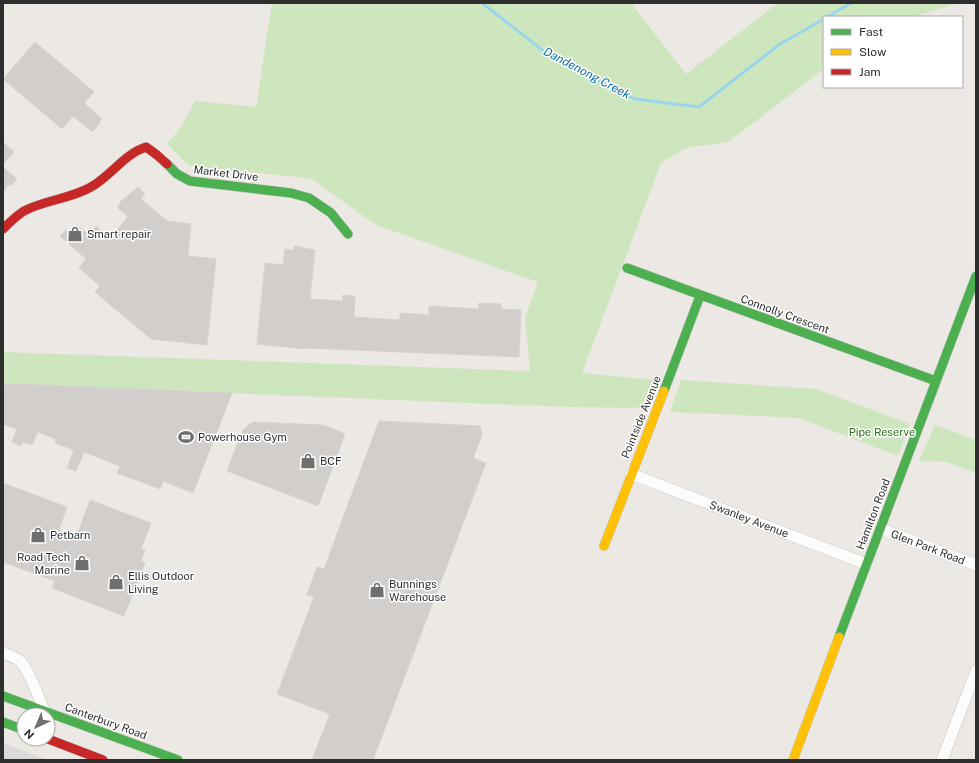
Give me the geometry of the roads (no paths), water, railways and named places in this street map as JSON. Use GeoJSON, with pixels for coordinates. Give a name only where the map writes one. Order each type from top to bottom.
{"type":"FeatureCollection","features":[{"type":"Feature","properties":{"kind":"street","name":"Market Drive"},"geometry":{"type":"LineString","coordinates":[[3,229],[15,217],[28,209],[72,196],[91,187],[108,175],[137,150],[146,147],[172,171],[180,177],[190,181],[291,192],[309,198],[331,213],[348,234]]}},
{"type":"Feature","properties":{"kind":"street","name":"Connolly Crescent"},"geometry":{"type":"LineString","coordinates":[[627,268],[700,296],[936,381]]}},
{"type":"Feature","properties":{"kind":"street","name":"Hamilton Road"},"geometry":{"type":"LineString","coordinates":[[793,760],[976,276]]}},
{"type":"Feature","properties":{"kind":"street","name":"Pointside Avenue"},"geometry":{"type":"LineString","coordinates":[[604,546],[680,352],[700,296]]}},
{"type":"Feature","properties":{"kind":"street","name":"Swanley Avenue"},"geometry":{"type":"LineString","coordinates":[[631,474],[866,564]]}},
{"type":"Feature","properties":{"kind":"street","name":"Glen Park Road"},"geometry":{"type":"LineString","coordinates":[[881,529],[976,565]]}},
{"type":"Feature","properties":{"kind":"street"},"geometry":{"type":"LineString","coordinates":[[3,653],[20,661],[25,668],[43,707]]}},
{"type":"Feature","properties":{"kind":"street"},"geometry":{"type":"LineString","coordinates":[[942,760],[976,671]]}},
{"type":"Feature","properties":{"kind":"street","name":"Canterbury Road"},"geometry":{"type":"LineString","coordinates":[[3,696],[32,707]]}},
{"type":"Feature","properties":{"kind":"street","name":"Canterbury Road"},"geometry":{"type":"LineString","coordinates":[[56,716],[178,760]]}},
{"type":"Feature","properties":{"kind":"street"},"geometry":{"type":"LineString","coordinates":[[3,722],[16,727]]}},
{"type":"Feature","properties":{"kind":"street"},"geometry":{"type":"LineString","coordinates":[[56,742],[103,760]]}},
{"type":"Feature","properties":{"kind":"waterway","name":"Dandenong Creek"},"geometry":{"type":"LineString","coordinates":[[482,3],[549,55],[635,99],[699,107],[780,44],[823,20]]}},
{"type":"Feature","properties":{"kind":"waterway","name":"Dandenong Creek"},"geometry":{"type":"LineString","coordinates":[[829,16],[851,3]]}},
{"type":"Feature","properties":{"kind":"place","name":"Smart repair"},"geometry":{"type":"Point","coordinates":[75,234]}},
{"type":"Feature","properties":{"kind":"place","name":"Powerhouse Gym"},"geometry":{"type":"Point","coordinates":[186,437]}},
{"type":"Feature","properties":{"kind":"place","name":"BCF"},"geometry":{"type":"Point","coordinates":[308,461]}},
{"type":"Feature","properties":{"kind":"place","name":"Petbarn"},"geometry":{"type":"Point","coordinates":[38,535]}},
{"type":"Feature","properties":{"kind":"place","name":"Road Tech Marine"},"geometry":{"type":"Point","coordinates":[82,563]}},
{"type":"Feature","properties":{"kind":"place","name":"Ellis Outdoor Living"},"geometry":{"type":"Point","coordinates":[116,582]}},
{"type":"Feature","properties":{"kind":"place","name":"Bunnings Warehouse"},"geometry":{"type":"Point","coordinates":[377,590]}},
{"type":"Feature","properties":{"kind":"park label","name":"Pipe Reserve"},"geometry":{"type":"Point","coordinates":[882,432]}}]}
